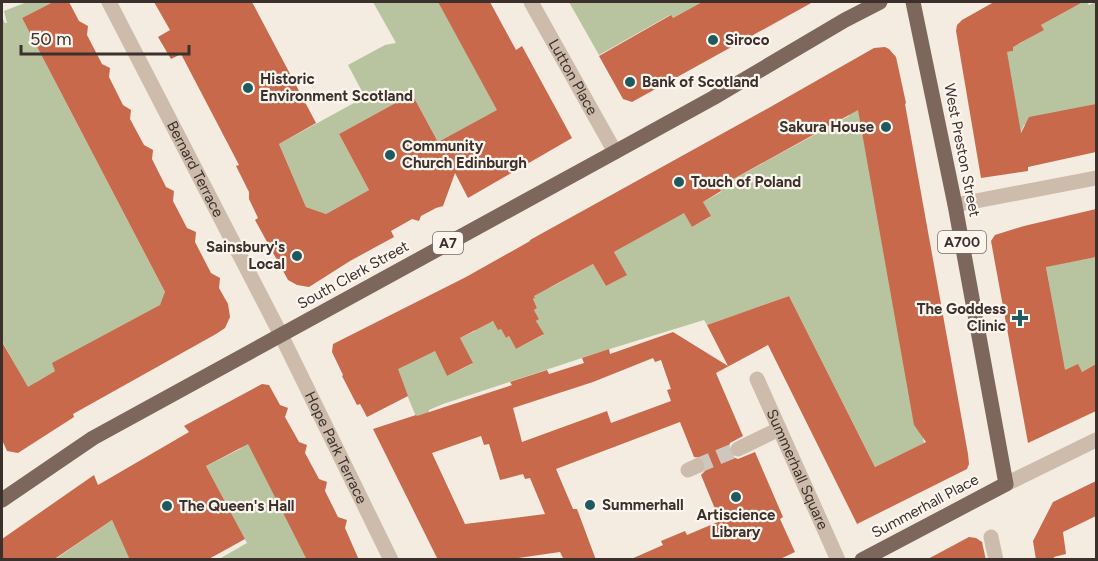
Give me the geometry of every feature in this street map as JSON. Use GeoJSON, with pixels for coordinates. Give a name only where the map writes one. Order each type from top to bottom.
{"type":"FeatureCollection","features":[{"type":"Feature","properties":{"kind":"main road","name":"South Clerk Street"},"geometry":{"type":"LineString","coordinates":[[2,497],[93,438],[713,98],[845,20],[880,2]]}},
{"type":"Feature","properties":{"kind":"main road","name":"West Preston Street"},"geometry":{"type":"LineString","coordinates":[[913,2],[955,205],[1006,484]]}},
{"type":"Feature","properties":{"kind":"main road","name":"Summerhall Place"},"geometry":{"type":"LineString","coordinates":[[862,560],[1006,484]]}},
{"type":"Feature","properties":{"kind":"street","name":"Bernard Terrace"},"geometry":{"type":"LineString","coordinates":[[109,2],[282,335]]}},
{"type":"Feature","properties":{"kind":"street","name":"Lutton Place"},"geometry":{"type":"LineString","coordinates":[[531,2],[615,152]]}},
{"type":"Feature","properties":{"kind":"street"},"geometry":{"type":"LineString","coordinates":[[955,205],[1096,178]]}},
{"type":"Feature","properties":{"kind":"street","name":"Hope Park Terrace"},"geometry":{"type":"LineString","coordinates":[[282,335],[392,560]]}},
{"type":"Feature","properties":{"kind":"street","name":"Summerhall Square"},"geometry":{"type":"LineString","coordinates":[[757,378],[838,560]]}},
{"type":"Feature","properties":{"kind":"street"},"geometry":{"type":"LineString","coordinates":[[738,449],[779,429]]}},
{"type":"Feature","properties":{"kind":"street"},"geometry":{"type":"LineString","coordinates":[[1006,484],[1096,440]]}},
{"type":"Feature","properties":{"kind":"street"},"geometry":{"type":"LineString","coordinates":[[991,537],[996,560]]}},
{"type":"Feature","properties":{"kind":"green space"},"geometry":{"type":"Polygon","coordinates":[[[27,2],[53,2],[22,18],[166,294],[160,305],[36,382],[34,391],[29,390],[2,341],[2,17],[7,23],[4,11],[27,2]]]}},
{"type":"Feature","properties":{"kind":"green space"},"geometry":{"type":"Polygon","coordinates":[[[373,2],[438,2],[490,96],[506,112],[490,114],[438,142],[412,94],[339,134],[369,190],[326,214],[306,207],[279,144],[365,97],[348,65],[385,45],[396,43],[373,2]]]}},
{"type":"Feature","properties":{"kind":"green space"},"geometry":{"type":"Polygon","coordinates":[[[569,2],[702,2],[673,18],[670,15],[599,55],[569,2]]]}},
{"type":"Feature","properties":{"kind":"green space"},"geometry":{"type":"Polygon","coordinates":[[[1083,2],[1089,5],[1096,2],[1096,104],[1024,125],[1020,134],[1006,52],[1013,51],[1012,43],[1019,44],[1043,30],[1041,25],[1083,2]]]}},
{"type":"Feature","properties":{"kind":"green space"},"geometry":{"type":"Polygon","coordinates":[[[857,100],[924,443],[875,467],[789,296],[707,325],[704,320],[443,404],[429,410],[425,438],[397,371],[399,361],[435,351],[447,376],[472,364],[460,338],[475,331],[477,326],[489,318],[501,329],[506,338],[509,336],[516,349],[543,335],[536,321],[539,319],[534,310],[537,308],[533,295],[593,264],[606,286],[626,275],[614,252],[684,212],[692,227],[710,217],[703,202],[721,192],[719,187],[849,116],[847,103],[857,100]]]}},
{"type":"Feature","properties":{"kind":"green space"},"geometry":{"type":"Polygon","coordinates":[[[1096,257],[1096,364],[1082,372],[1064,371],[1046,266],[1096,257]]]}},
{"type":"Feature","properties":{"kind":"green space"},"geometry":{"type":"Polygon","coordinates":[[[247,441],[307,559],[219,559],[247,543],[206,466],[240,449],[247,441]]]}},
{"type":"Feature","properties":{"kind":"green space"},"geometry":{"type":"Polygon","coordinates":[[[112,520],[130,559],[54,560],[112,520]]]}},
{"type":"Feature","properties":{"kind":"building"},"geometry":{"type":"Polygon","coordinates":[[[53,2],[69,2],[79,21],[88,26],[87,35],[102,64],[110,68],[109,77],[123,105],[131,110],[130,119],[144,145],[153,150],[152,159],[166,187],[174,191],[173,201],[187,228],[196,232],[195,242],[211,273],[220,278],[219,288],[228,304],[230,317],[225,328],[216,334],[73,414],[74,417],[18,453],[7,451],[2,440],[2,342],[28,387],[55,371],[52,363],[160,305],[165,292],[22,18],[53,2]]]}},
{"type":"Feature","properties":{"kind":"building"},"geometry":{"type":"Polygon","coordinates":[[[154,2],[252,2],[316,123],[279,144],[306,207],[326,214],[369,190],[339,134],[412,94],[438,142],[497,110],[438,2],[490,2],[516,50],[522,46],[572,138],[468,198],[455,173],[443,206],[421,216],[419,221],[412,219],[391,231],[394,237],[309,287],[297,285],[288,280],[255,220],[258,218],[249,199],[249,192],[236,166],[239,165],[181,54],[171,59],[158,37],[170,30],[154,2]]]}},
{"type":"Feature","properties":{"kind":"building"},"geometry":{"type":"Polygon","coordinates":[[[702,2],[813,2],[632,102],[623,99],[599,56],[671,15],[673,18],[702,2]]]}},
{"type":"Feature","properties":{"kind":"building"},"geometry":{"type":"Polygon","coordinates":[[[994,2],[1083,2],[1041,25],[1044,30],[1013,47],[1013,51],[1007,52],[1021,133],[1029,117],[1096,104],[1096,152],[1028,167],[1028,171],[981,178],[956,31],[957,25],[962,20],[994,2]]]}},
{"type":"Feature","properties":{"kind":"building"},"geometry":{"type":"Polygon","coordinates":[[[885,47],[896,57],[968,454],[967,469],[857,524],[768,345],[716,373],[743,436],[730,443],[729,453],[738,459],[755,452],[783,517],[780,519],[795,552],[778,560],[629,560],[663,545],[661,541],[685,531],[687,535],[720,521],[701,475],[705,471],[706,463],[702,458],[694,457],[680,422],[556,469],[573,509],[577,509],[596,560],[564,560],[560,552],[504,560],[438,560],[373,429],[512,385],[510,382],[547,370],[549,374],[584,363],[582,358],[609,349],[610,354],[673,332],[728,366],[707,325],[789,296],[875,467],[926,442],[914,425],[858,110],[719,187],[721,191],[703,202],[711,216],[692,227],[684,213],[614,252],[627,275],[606,286],[593,264],[534,296],[537,308],[534,310],[539,319],[536,321],[544,334],[516,349],[509,336],[506,338],[493,321],[460,338],[473,363],[447,376],[435,351],[398,369],[408,396],[367,417],[360,404],[357,405],[332,352],[333,344],[466,277],[874,48],[885,47]],[[653,358],[593,382],[513,408],[522,442],[607,411],[611,423],[671,401],[667,390],[671,389],[661,360],[655,362],[653,358]],[[481,436],[432,453],[465,524],[545,514],[530,478],[525,479],[523,474],[500,480],[489,444],[484,445],[481,436]]]}},
{"type":"Feature","properties":{"kind":"building"},"geometry":{"type":"Polygon","coordinates":[[[1096,209],[1096,257],[1046,267],[1065,370],[1078,364],[1082,372],[1096,364],[1096,411],[1028,443],[991,241],[995,235],[1024,226],[1096,209]]]}},
{"type":"Feature","properties":{"kind":"building"},"geometry":{"type":"Polygon","coordinates":[[[262,384],[269,385],[280,405],[288,408],[285,417],[299,442],[307,445],[305,453],[319,479],[327,482],[325,491],[338,517],[347,520],[345,528],[359,560],[307,560],[248,444],[206,466],[245,539],[207,560],[130,560],[112,520],[53,560],[2,560],[2,539],[94,475],[98,485],[189,432],[184,426],[262,384]]]}},
{"type":"Feature","properties":{"kind":"building"},"geometry":{"type":"Polygon","coordinates":[[[1096,481],[1096,516],[1063,532],[1066,554],[1054,557],[1054,560],[1036,560],[1033,541],[1053,502],[1096,481]]]}},
{"type":"Feature","properties":{"kind":"building"},"geometry":{"type":"Polygon","coordinates":[[[969,537],[982,542],[986,560],[926,560],[969,537]]]}},
{"type":"Feature","properties":{"kind":"tunnel"},"geometry":{"type":"LineString","coordinates":[[697,466],[738,449]]}},
{"type":"Feature","properties":{"kind":"place","name":"Siroco"},"geometry":{"type":"Point","coordinates":[713,40]}},
{"type":"Feature","properties":{"kind":"place","name":"Bank of Scotland"},"geometry":{"type":"Point","coordinates":[630,82]}},
{"type":"Feature","properties":{"kind":"place","name":"Historic Environment Scotland"},"geometry":{"type":"Point","coordinates":[248,88]}},
{"type":"Feature","properties":{"kind":"place","name":"Sakura House"},"geometry":{"type":"Point","coordinates":[886,127]}},
{"type":"Feature","properties":{"kind":"place","name":"Community Church Edinburgh"},"geometry":{"type":"Point","coordinates":[390,155]}},
{"type":"Feature","properties":{"kind":"place","name":"Touch of Poland"},"geometry":{"type":"Point","coordinates":[679,182]}},
{"type":"Feature","properties":{"kind":"place","name":"Sainsbury's Local"},"geometry":{"type":"Point","coordinates":[297,256]}},
{"type":"Feature","properties":{"kind":"place","name":"The Goddess Clinic"},"geometry":{"type":"Point","coordinates":[1020,318]}},
{"type":"Feature","properties":{"kind":"place","name":"Artiscience Library"},"geometry":{"type":"Point","coordinates":[736,497]}},
{"type":"Feature","properties":{"kind":"place","name":"Summerhall"},"geometry":{"type":"Point","coordinates":[590,505]}},
{"type":"Feature","properties":{"kind":"place","name":"The Queen's Hall"},"geometry":{"type":"Point","coordinates":[167,506]}}]}
